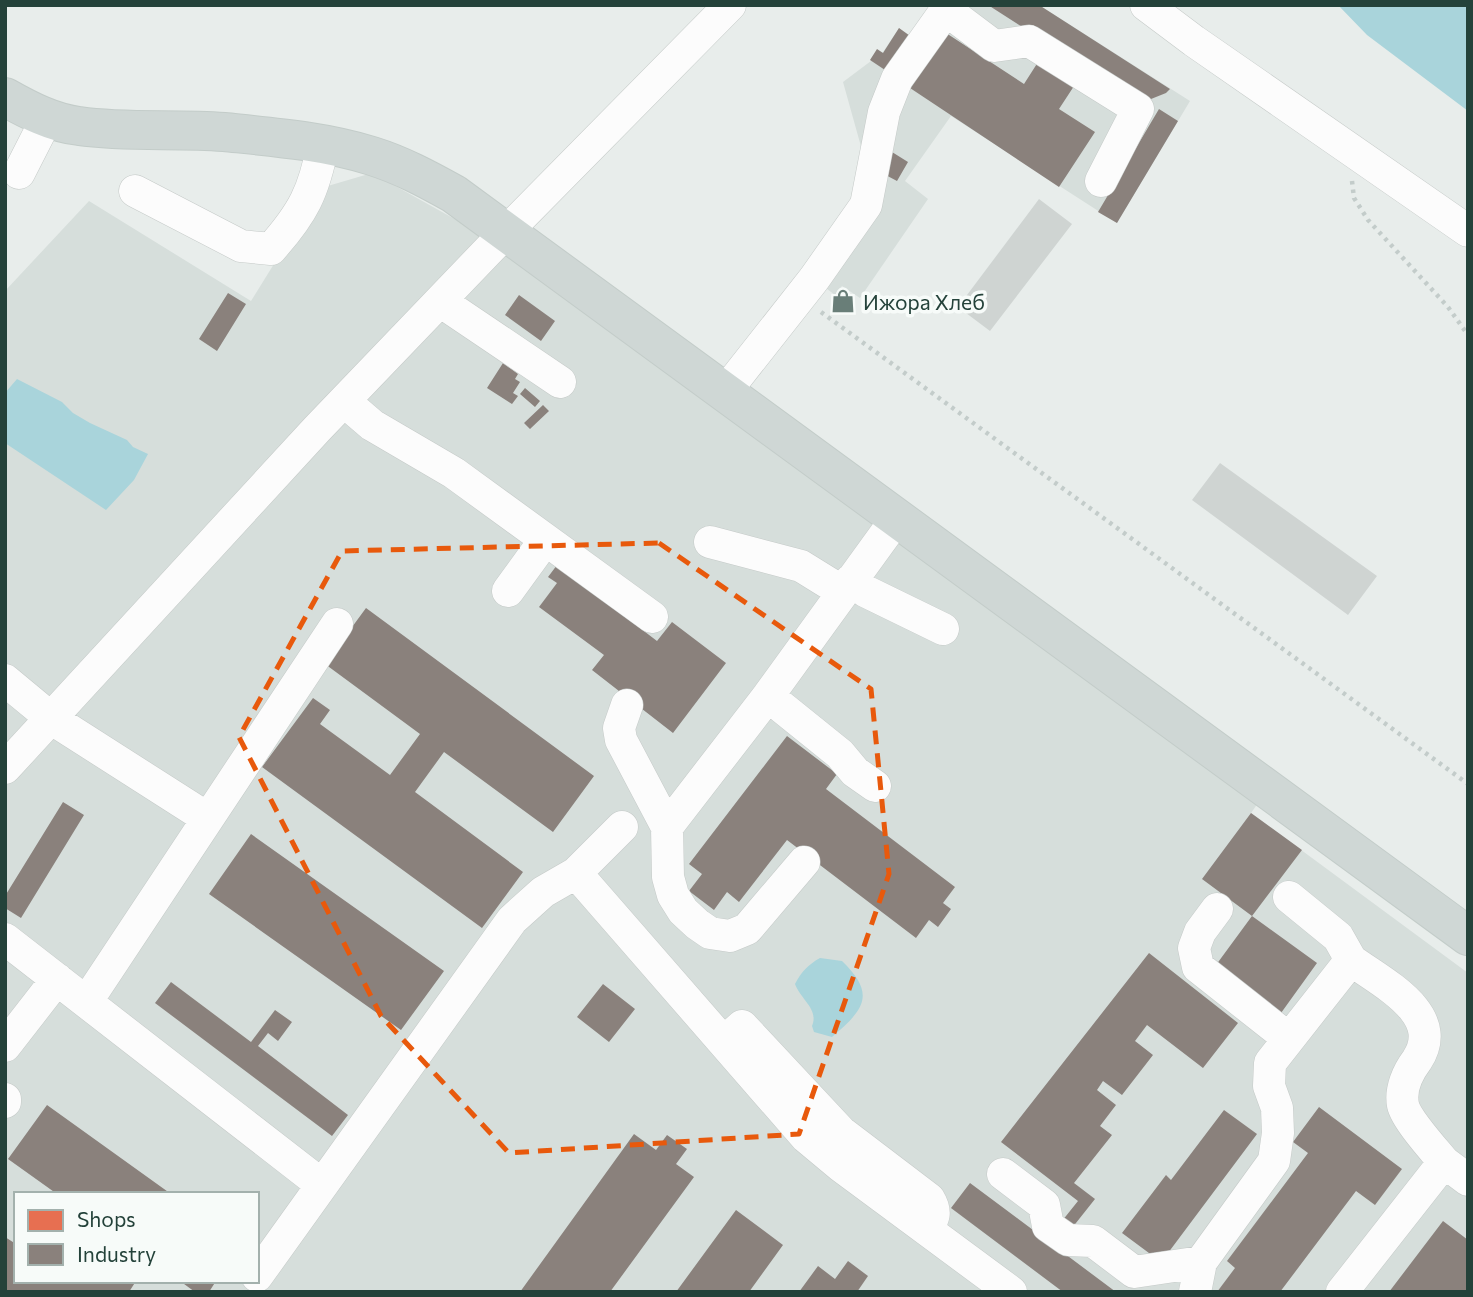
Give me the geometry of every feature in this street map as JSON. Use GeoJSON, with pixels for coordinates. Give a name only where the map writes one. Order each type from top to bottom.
{"type":"FeatureCollection","features":[{"type":"Feature","properties":{"kind":"main road"},"geometry":{"type":"LineString","coordinates":[[5,96],[47,118],[89,127],[223,132],[323,144],[373,156],[420,175],[454,194],[1468,936]]}},
{"type":"Feature","properties":{"kind":"lane"},"geometry":{"type":"LineString","coordinates":[[5,768],[344,401],[454,316],[507,232],[730,5]]}},
{"type":"Feature","properties":{"kind":"lane"},"geometry":{"type":"LineString","coordinates":[[1146,5],[1468,231]]}},
{"type":"Feature","properties":{"kind":"lane"},"geometry":{"type":"LineString","coordinates":[[726,392],[800,298],[866,205],[884,112],[897,79],[946,10],[994,46],[1029,41],[1139,108],[1101,181]]}},
{"type":"Feature","properties":{"kind":"lane"},"geometry":{"type":"LineString","coordinates":[[19,173],[33,151],[47,118]]}},
{"type":"Feature","properties":{"kind":"lane"},"geometry":{"type":"LineString","coordinates":[[135,191],[241,246],[271,249],[294,223],[310,196],[323,144]]}},
{"type":"Feature","properties":{"kind":"lane"},"geometry":{"type":"LineString","coordinates":[[454,316],[561,382]]}},
{"type":"Feature","properties":{"kind":"lane"},"geometry":{"type":"LineString","coordinates":[[344,401],[372,425],[454,473],[652,617]]}},
{"type":"Feature","properties":{"kind":"lane"},"geometry":{"type":"LineString","coordinates":[[667,827],[768,696],[897,518]]}},
{"type":"Feature","properties":{"kind":"lane"},"geometry":{"type":"LineString","coordinates":[[508,591],[545,540]]}},
{"type":"Feature","properties":{"kind":"lane"},"geometry":{"type":"LineString","coordinates":[[710,542],[801,566],[865,591],[943,629]]}},
{"type":"Feature","properties":{"kind":"lane"},"geometry":{"type":"LineString","coordinates":[[87,1001],[337,624]]}},
{"type":"Feature","properties":{"kind":"lane"},"geometry":{"type":"LineString","coordinates":[[5,680],[52,719],[207,818]]}},
{"type":"Feature","properties":{"kind":"lane"},"geometry":{"type":"LineString","coordinates":[[768,696],[840,754],[855,772],[875,786]]}},
{"type":"Feature","properties":{"kind":"lane"},"geometry":{"type":"LineString","coordinates":[[627,705],[619,728],[621,740],[667,827],[668,877],[682,911],[710,933],[730,936],[747,929],[804,862]]}},
{"type":"Feature","properties":{"kind":"lane"},"geometry":{"type":"LineString","coordinates":[[259,1273],[512,920],[543,892],[576,873],[622,827]]}},
{"type":"Feature","properties":{"kind":"lane"},"geometry":{"type":"LineString","coordinates":[[576,873],[806,1137],[842,1167],[1011,1292]]}},
{"type":"Feature","properties":{"kind":"lane"},"geometry":{"type":"LineString","coordinates":[[1289,897],[1338,937],[1351,960],[1409,1001],[1425,1025],[1423,1050],[1406,1075],[1403,1105],[1421,1134],[1456,1171],[1342,1292]]}},
{"type":"Feature","properties":{"kind":"lane"},"geometry":{"type":"LineString","coordinates":[[1216,909],[1200,932],[1194,948],[1198,967],[1289,1038]]}},
{"type":"Feature","properties":{"kind":"lane"},"geometry":{"type":"LineString","coordinates":[[5,939],[322,1185]]}},
{"type":"Feature","properties":{"kind":"lane"},"geometry":{"type":"LineString","coordinates":[[1003,1174],[1044,1205],[1048,1226],[1068,1241],[1093,1241],[1133,1272],[1155,1280],[1198,1277],[1273,1161],[1278,1133],[1277,1108],[1269,1086],[1270,1063],[1351,960]]}},
{"type":"Feature","properties":{"kind":"lane"},"geometry":{"type":"LineString","coordinates":[[5,1046],[57,979]]}},
{"type":"Feature","properties":{"kind":"path"},"geometry":{"type":"LineString","coordinates":[[1349,149],[1354,198],[1368,220],[1448,307],[1468,335]]}},
{"type":"Feature","properties":{"kind":"path"},"geometry":{"type":"LineString","coordinates":[[800,298],[1468,784]]}},
{"type":"Feature","properties":{"kind":"highlighted area"},"geometry":{"type":"Polygon","coordinates":[[[659,543],[871,689],[889,874],[799,1134],[509,1153],[381,1016],[239,737],[342,551],[659,543]]]}},
{"type":"Feature","properties":{"kind":"shaded area","name":"Ижора Хлеб"},"geometry":{"type":"Polygon","coordinates":[[[940,5],[1039,5],[1190,101],[1117,223],[951,116],[905,181],[928,199],[860,298],[842,286],[835,295],[814,279],[867,168],[843,82],[883,52],[899,28],[916,40],[940,5]]]}},
{"type":"Feature","properties":{"kind":"shaded area"},"geometry":{"type":"Polygon","coordinates":[[[372,173],[469,227],[1258,803],[1251,813],[1468,973],[1468,1292],[5,1292],[5,291],[89,201],[251,301],[321,188],[372,173]]]}},
{"type":"Feature","properties":{"kind":"water"},"geometry":{"type":"Polygon","coordinates":[[[1338,5],[1468,5],[1468,111],[1367,35],[1338,5]]]}},
{"type":"Feature","properties":{"kind":"water"},"geometry":{"type":"Polygon","coordinates":[[[17,379],[62,402],[73,413],[127,440],[133,447],[148,454],[134,480],[106,510],[5,443],[5,393],[17,379]]]}},
{"type":"Feature","properties":{"kind":"water"},"geometry":{"type":"Polygon","coordinates":[[[820,958],[842,961],[853,973],[862,992],[859,1009],[832,1037],[814,1032],[811,1009],[795,984],[806,969],[820,958]]]}},
{"type":"Feature","properties":{"kind":"building: Shops","name":"Ижора Хлеб"},"geometry":{"type":"Polygon","coordinates":[[[841,290],[854,299],[844,313],[831,304],[841,290]]]}},
{"type":"Feature","properties":{"kind":"building: Industry"},"geometry":{"type":"Polygon","coordinates":[[[988,5],[1039,5],[1170,89],[1141,103],[988,5]]]}},
{"type":"Feature","properties":{"kind":"building: Industry"},"geometry":{"type":"Polygon","coordinates":[[[899,28],[917,41],[894,76],[870,60],[877,49],[883,53],[899,28]]]}},
{"type":"Feature","properties":{"kind":"building: Industry"},"geometry":{"type":"Polygon","coordinates":[[[943,31],[1024,84],[1040,59],[1076,83],[1059,109],[1095,132],[1059,187],[907,86],[943,31]]]}},
{"type":"Feature","properties":{"kind":"building: Industry"},"geometry":{"type":"Polygon","coordinates":[[[1159,109],[1178,121],[1117,223],[1098,212],[1159,109]]]}},
{"type":"Feature","properties":{"kind":"building: Industry"},"geometry":{"type":"Polygon","coordinates":[[[892,152],[908,162],[897,181],[880,172],[892,152]]]}},
{"type":"Feature","properties":{"kind":"building: Industry"},"geometry":{"type":"Polygon","coordinates":[[[228,293],[246,304],[217,351],[199,339],[228,293]]]}},
{"type":"Feature","properties":{"kind":"building: Industry"},"geometry":{"type":"Polygon","coordinates":[[[519,295],[555,321],[541,341],[505,315],[519,295]]]}},
{"type":"Feature","properties":{"kind":"building: Industry"},"geometry":{"type":"Polygon","coordinates":[[[503,363],[518,374],[515,379],[520,382],[513,393],[518,396],[512,404],[487,388],[503,363]]]}},
{"type":"Feature","properties":{"kind":"building: Industry"},"geometry":{"type":"Polygon","coordinates":[[[525,388],[540,401],[535,407],[520,394],[525,388]]]}},
{"type":"Feature","properties":{"kind":"building: Industry"},"geometry":{"type":"Polygon","coordinates":[[[543,405],[549,411],[530,429],[524,423],[543,405]]]}},
{"type":"Feature","properties":{"kind":"building: Industry"},"geometry":{"type":"Polygon","coordinates":[[[557,565],[657,641],[672,622],[726,663],[673,733],[592,670],[604,655],[539,607],[557,583],[548,577],[557,565]]]}},
{"type":"Feature","properties":{"kind":"building: Industry"},"geometry":{"type":"Polygon","coordinates":[[[366,608],[594,776],[553,832],[444,752],[415,792],[523,872],[482,928],[262,767],[313,698],[330,710],[320,724],[390,775],[420,734],[325,664],[366,608]]]}},
{"type":"Feature","properties":{"kind":"building: Industry"},"geometry":{"type":"Polygon","coordinates":[[[787,736],[837,774],[826,789],[955,887],[943,903],[951,909],[938,927],[929,920],[916,938],[787,840],[739,902],[727,892],[714,910],[689,891],[702,874],[689,864],[787,736]]]}},
{"type":"Feature","properties":{"kind":"building: Industry"},"geometry":{"type":"Polygon","coordinates":[[[63,802],[84,815],[21,918],[5,908],[5,896],[63,802]]]}},
{"type":"Feature","properties":{"kind":"building: Industry"},"geometry":{"type":"Polygon","coordinates":[[[1251,813],[1302,850],[1252,916],[1202,879],[1251,813]]]}},
{"type":"Feature","properties":{"kind":"building: Industry"},"geometry":{"type":"Polygon","coordinates":[[[251,834],[444,971],[401,1030],[209,894],[251,834]]]}},
{"type":"Feature","properties":{"kind":"building: Industry"},"geometry":{"type":"Polygon","coordinates":[[[1252,916],[1317,963],[1281,1013],[1216,965],[1252,916]]]}},
{"type":"Feature","properties":{"kind":"building: Industry"},"geometry":{"type":"Polygon","coordinates":[[[1149,953],[1238,1023],[1203,1068],[1147,1025],[1135,1041],[1153,1055],[1122,1095],[1103,1081],[1097,1090],[1116,1105],[1100,1126],[1112,1135],[1074,1183],[1095,1199],[1072,1228],[1062,1221],[1078,1201],[1001,1142],[1149,953]]]}},
{"type":"Feature","properties":{"kind":"building: Industry"},"geometry":{"type":"Polygon","coordinates":[[[171,982],[251,1042],[275,1010],[292,1022],[278,1041],[268,1033],[258,1046],[348,1115],[332,1136],[155,1003],[171,982]]]}},
{"type":"Feature","properties":{"kind":"building: Industry"},"geometry":{"type":"Polygon","coordinates":[[[603,984],[635,1009],[609,1042],[577,1017],[603,984]]]}},
{"type":"Feature","properties":{"kind":"building: Industry"},"geometry":{"type":"Polygon","coordinates":[[[47,1105],[168,1192],[54,1192],[8,1159],[47,1105]]]}},
{"type":"Feature","properties":{"kind":"building: Industry"},"geometry":{"type":"Polygon","coordinates":[[[1319,1107],[1402,1169],[1375,1205],[1356,1191],[1280,1292],[1217,1292],[1235,1268],[1227,1261],[1308,1153],[1293,1142],[1319,1107]]]}},
{"type":"Feature","properties":{"kind":"building: Industry"},"geometry":{"type":"Polygon","coordinates":[[[1224,1110],[1257,1134],[1168,1253],[1153,1256],[1122,1233],[1166,1175],[1171,1180],[1224,1110]]]}},
{"type":"Feature","properties":{"kind":"building: Industry"},"geometry":{"type":"Polygon","coordinates":[[[634,1134],[656,1150],[667,1135],[687,1149],[676,1164],[694,1177],[610,1292],[520,1292],[634,1134]]]}},
{"type":"Feature","properties":{"kind":"building: Industry"},"geometry":{"type":"Polygon","coordinates":[[[970,1183],[1116,1292],[1063,1292],[951,1208],[970,1183]]]}},
{"type":"Feature","properties":{"kind":"building: Industry"},"geometry":{"type":"Polygon","coordinates":[[[736,1210],[783,1245],[749,1292],[676,1292],[736,1210]]]}},
{"type":"Feature","properties":{"kind":"building: Industry"},"geometry":{"type":"Polygon","coordinates":[[[1443,1221],[1468,1240],[1468,1292],[1389,1292],[1443,1221]]]}},
{"type":"Feature","properties":{"kind":"building: Industry"},"geometry":{"type":"Polygon","coordinates":[[[5,1237],[14,1243],[14,1283],[135,1283],[129,1292],[5,1292],[5,1237]]]}},
{"type":"Feature","properties":{"kind":"building: Industry"},"geometry":{"type":"Polygon","coordinates":[[[848,1261],[868,1276],[857,1292],[799,1292],[818,1266],[835,1279],[848,1261]]]}},
{"type":"Feature","properties":{"kind":"building: Industry"},"geometry":{"type":"Polygon","coordinates":[[[183,1283],[215,1283],[209,1292],[195,1292],[183,1283]]]}},
{"type":"Feature","properties":{"kind":"building: Other"},"geometry":{"type":"Polygon","coordinates":[[[1039,199],[1072,224],[990,331],[958,307],[1039,199]]]}},
{"type":"Feature","properties":{"kind":"building: Other"},"geometry":{"type":"Polygon","coordinates":[[[1220,463],[1377,576],[1348,615],[1192,500],[1220,463]]]}},
{"type":"Feature","properties":{"kind":"place","name":"Ижора Хлеб"},"geometry":{"type":"Point","coordinates":[843,301]}}]}
